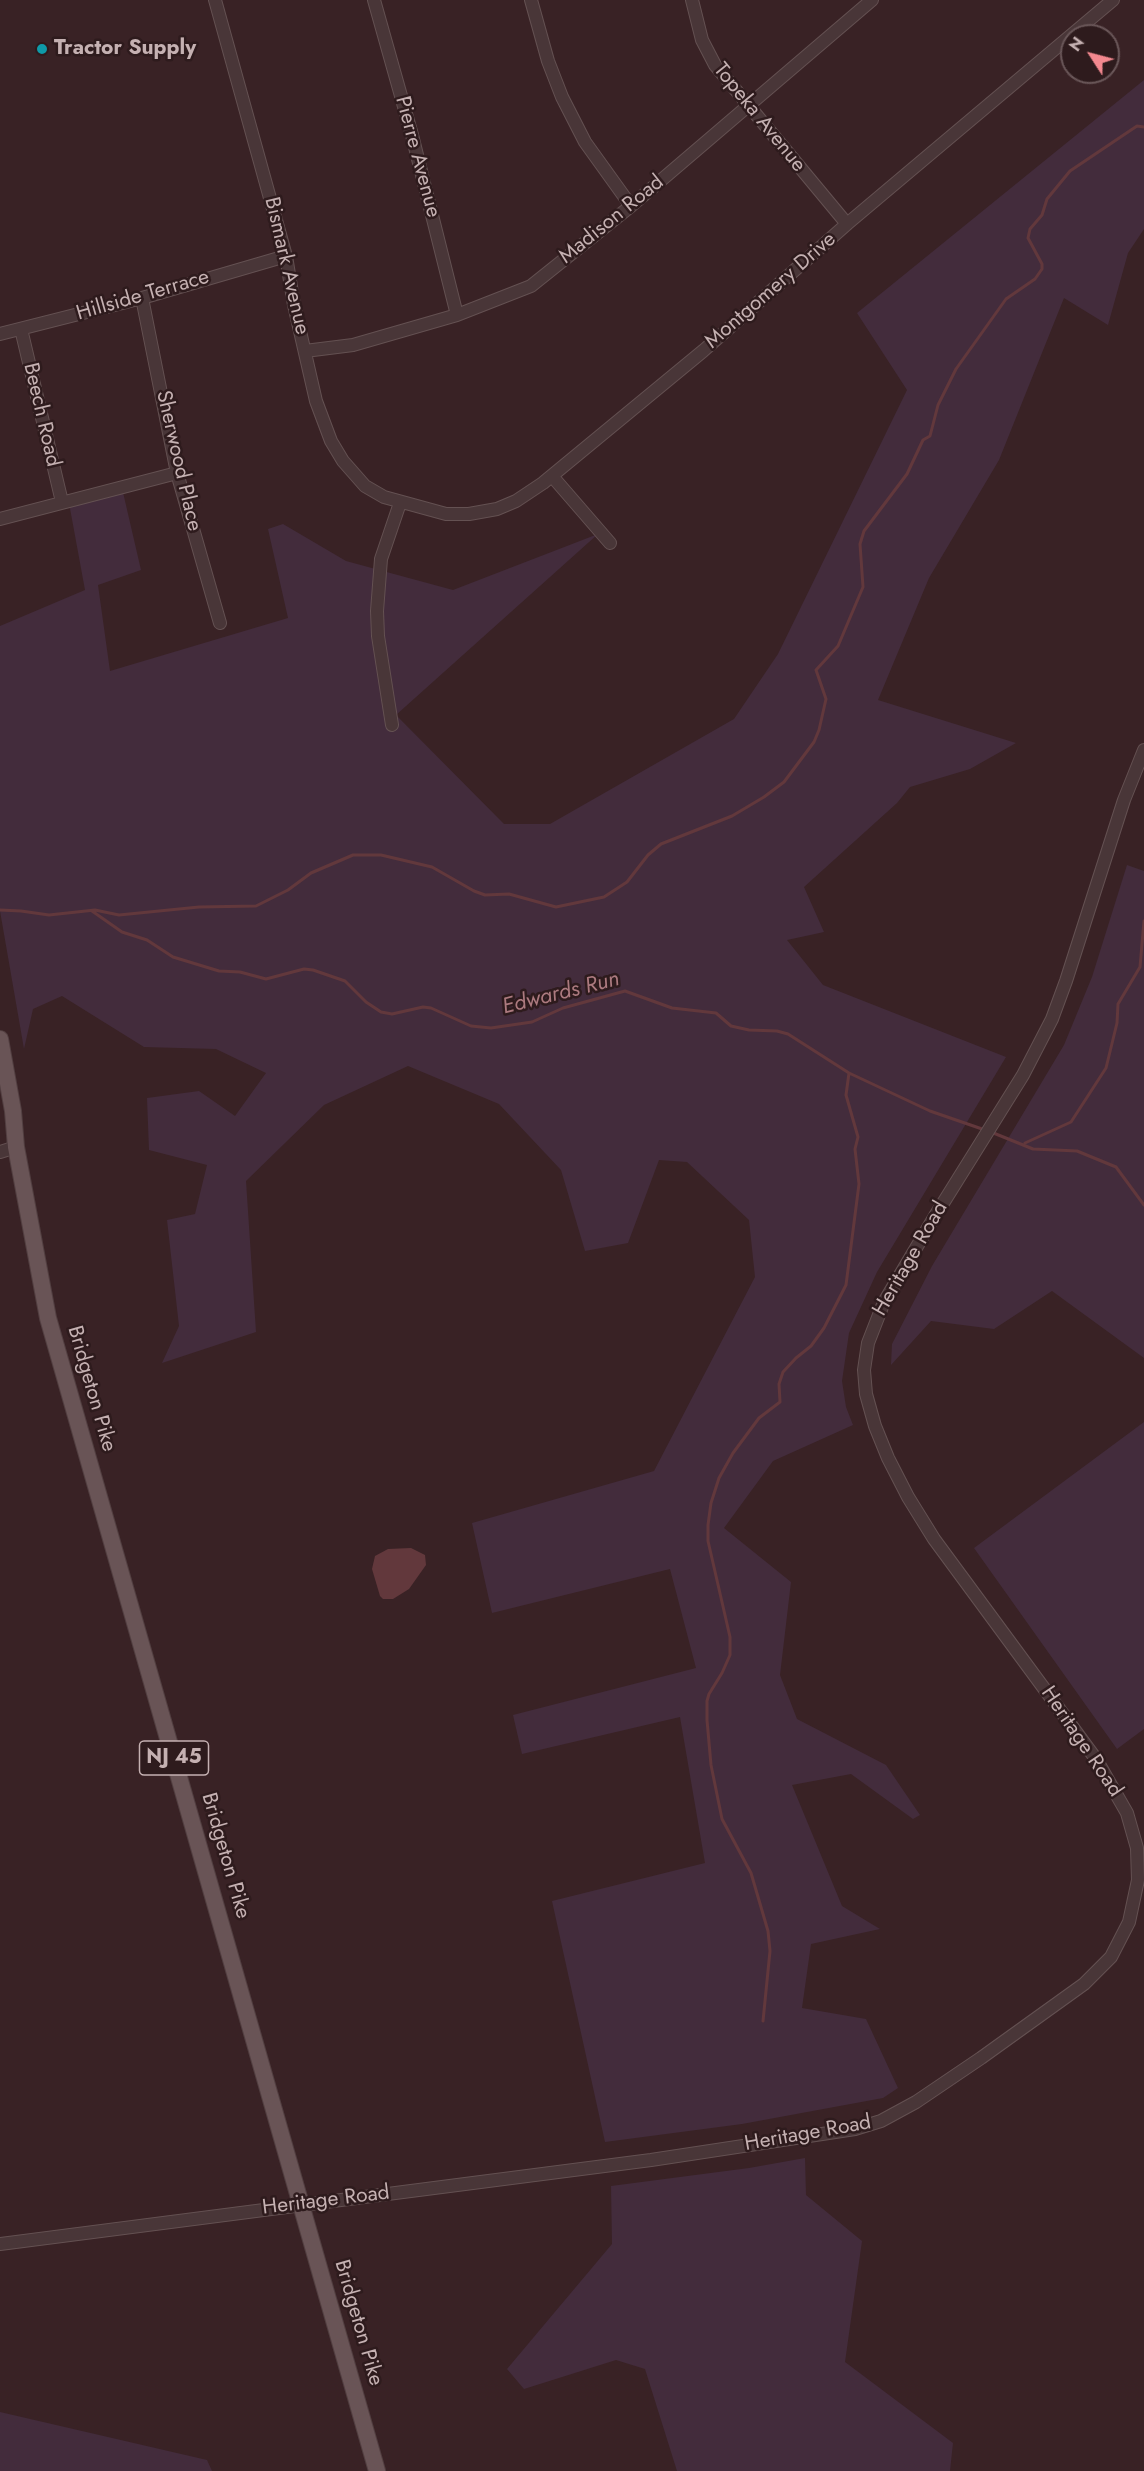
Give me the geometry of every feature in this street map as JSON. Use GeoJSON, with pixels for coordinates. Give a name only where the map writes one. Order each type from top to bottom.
{"type":"FeatureCollection","features":[{"type":"Feature","properties":{"kind":"main road","name":"Bridgeton Pike"},"geometry":{"type":"LineString","coordinates":[[0,1039],[13,1111],[8,1149],[48,1318],[377,2471]]}},
{"type":"Feature","properties":{"kind":"street","name":"Bismark Avenue"},"geometry":{"type":"LineString","coordinates":[[215,0],[286,256],[316,401],[331,441],[365,486],[400,503]]}},
{"type":"Feature","properties":{"kind":"street","name":"Pierre Avenue"},"geometry":{"type":"LineString","coordinates":[[374,0],[412,135],[457,315]]}},
{"type":"Feature","properties":{"kind":"street"},"geometry":{"type":"LineString","coordinates":[[531,0],[548,61],[562,97],[585,142],[631,206]]}},
{"type":"Feature","properties":{"kind":"street","name":"Topeka Avenue"},"geometry":{"type":"LineString","coordinates":[[692,0],[702,40],[715,65],[847,224]]}},
{"type":"Feature","properties":{"kind":"street","name":"Madison Road"},"geometry":{"type":"LineString","coordinates":[[305,351],[352,345],[457,315],[531,286],[631,206],[872,0]]}},
{"type":"Feature","properties":{"kind":"street","name":"Montgomery Drive"},"geometry":{"type":"LineString","coordinates":[[400,503],[446,514],[469,514],[497,509],[516,501],[552,476],[704,351],[847,224],[1113,0]]}},
{"type":"Feature","properties":{"kind":"street","name":"Hillside Terrace"},"geometry":{"type":"LineString","coordinates":[[0,334],[142,298],[286,256]]}},
{"type":"Feature","properties":{"kind":"street","name":"Sherwood Place"},"geometry":{"type":"LineString","coordinates":[[142,298],[177,473],[220,623]]}},
{"type":"Feature","properties":{"kind":"street","name":"Beech Road"},"geometry":{"type":"LineString","coordinates":[[21,329],[62,502]]}},
{"type":"Feature","properties":{"kind":"street"},"geometry":{"type":"LineString","coordinates":[[0,519],[177,473]]}},
{"type":"Feature","properties":{"kind":"street"},"geometry":{"type":"LineString","coordinates":[[552,476],[610,543]]}},
{"type":"Feature","properties":{"kind":"street"},"geometry":{"type":"LineString","coordinates":[[392,725],[378,636],[377,611],[381,559],[400,503]]}},
{"type":"Feature","properties":{"kind":"street","name":"Heritage Road"},"geometry":{"type":"LineString","coordinates":[[0,2244],[651,2160],[869,2125],[905,2109],[981,2058],[1084,1984],[1115,1951],[1129,1922],[1138,1880],[1137,1848],[1127,1813],[1096,1759],[934,1539],[915,1508],[884,1448],[866,1394],[865,1358],[880,1310],[934,1216],[1030,1062],[1055,1012],[1124,800],[1144,750]]}},
{"type":"Feature","properties":{"kind":"shaded area"},"geometry":{"type":"Polygon","coordinates":[[[1144,80],[1144,229],[1128,253],[1108,325],[1064,298],[999,460],[929,578],[878,700],[1016,743],[970,769],[910,787],[897,803],[804,887],[824,932],[787,940],[823,985],[1006,1057],[877,1272],[849,1333],[842,1381],[846,1407],[853,1425],[773,1461],[724,1528],[791,1582],[780,1675],[797,1719],[886,1765],[920,1815],[913,1819],[851,1774],[792,1785],[842,1906],[880,1929],[811,1944],[802,2008],[866,2019],[898,2088],[883,2098],[742,2124],[605,2142],[552,1901],[705,1863],[680,1717],[522,1754],[513,1715],[696,1668],[670,1569],[492,1613],[472,1523],[654,1471],[755,1277],[749,1220],[687,1162],[659,1160],[628,1243],[585,1251],[561,1170],[499,1104],[408,1066],[324,1105],[246,1181],[256,1332],[162,1363],[179,1326],[167,1220],[195,1214],[207,1165],[149,1150],[147,1098],[199,1091],[235,1116],[266,1073],[216,1049],[144,1047],[62,996],[33,1009],[24,1049],[0,911],[0,626],[85,590],[69,503],[122,488],[141,570],[98,585],[110,671],[288,618],[268,529],[283,524],[346,561],[453,590],[598,534],[396,715],[504,824],[550,824],[734,719],[778,654],[907,390],[857,313],[1144,80]]]}},
{"type":"Feature","properties":{"kind":"shaded area"},"geometry":{"type":"Polygon","coordinates":[[[1127,865],[1144,871],[1144,1358],[1052,1291],[994,1329],[931,1321],[891,1365],[892,1344],[932,1266],[1064,1045],[1092,977],[1127,865]]]}},
{"type":"Feature","properties":{"kind":"shaded area"},"geometry":{"type":"Polygon","coordinates":[[[1144,1422],[1144,1729],[1117,1749],[974,1548],[1144,1422]]]}},
{"type":"Feature","properties":{"kind":"shaded area"},"geometry":{"type":"Polygon","coordinates":[[[411,1548],[425,1555],[426,1565],[409,1589],[393,1599],[383,1599],[372,1569],[375,1556],[388,1549],[411,1548]]]}},
{"type":"Feature","properties":{"kind":"shaded area"},"geometry":{"type":"Polygon","coordinates":[[[805,2158],[806,2195],[862,2241],[845,2362],[953,2443],[950,2471],[677,2471],[645,2369],[616,2360],[524,2389],[507,2369],[612,2244],[611,2186],[749,2168],[805,2158]]]}},
{"type":"Feature","properties":{"kind":"shaded area"},"geometry":{"type":"Polygon","coordinates":[[[0,2412],[207,2460],[212,2471],[0,2471],[0,2412]]]}},
{"type":"Feature","properties":{"kind":"waterway"},"geometry":{"type":"LineString","coordinates":[[0,910],[49,915],[95,910],[119,915],[199,907],[256,906],[288,890],[311,873],[353,855],[381,855],[432,867],[485,895],[509,894],[556,907],[604,897],[627,882],[648,855],[661,844],[732,816],[764,797],[784,782],[814,742],[819,730],[826,699],[816,670],[838,646],[863,587],[860,544],[864,531],[907,474],[923,440],[930,436],[938,405],[956,369],[1006,299],[1035,279],[1042,269],[1042,264],[1028,238],[1030,229],[1042,215],[1047,199],[1070,171],[1137,126],[1144,127]]}},
{"type":"Feature","properties":{"kind":"waterway","name":"Edwards Run"},"geometry":{"type":"LineString","coordinates":[[92,911],[122,932],[147,940],[173,957],[219,971],[240,972],[266,979],[304,969],[313,970],[345,981],[366,1002],[381,1012],[392,1014],[423,1007],[431,1008],[471,1026],[491,1028],[532,1022],[563,1008],[625,991],[672,1008],[716,1013],[731,1026],[788,1034],[849,1073],[930,1111],[985,1130]]}},
{"type":"Feature","properties":{"kind":"waterway"},"geometry":{"type":"LineString","coordinates":[[1025,1143],[1071,1122],[1106,1068],[1117,1023],[1118,1004],[1140,967],[1144,921]]}},
{"type":"Feature","properties":{"kind":"waterway"},"geometry":{"type":"LineString","coordinates":[[763,2021],[770,1951],[768,1931],[751,1873],[722,1819],[711,1765],[707,1701],[730,1655],[730,1637],[708,1541],[708,1525],[711,1503],[719,1478],[733,1453],[759,1418],[780,1402],[779,1384],[783,1372],[811,1346],[824,1328],[846,1285],[859,1184],[855,1149],[858,1137],[846,1095],[849,1073]]}},
{"type":"Feature","properties":{"kind":"waterway","name":"Edwards Run"},"geometry":{"type":"LineString","coordinates":[[991,1132],[1033,1149],[1077,1151],[1116,1167],[1144,1205]]}},
{"type":"Feature","properties":{"kind":"place","name":"Tractor Supply"},"geometry":{"type":"Point","coordinates":[42,49]}}]}
